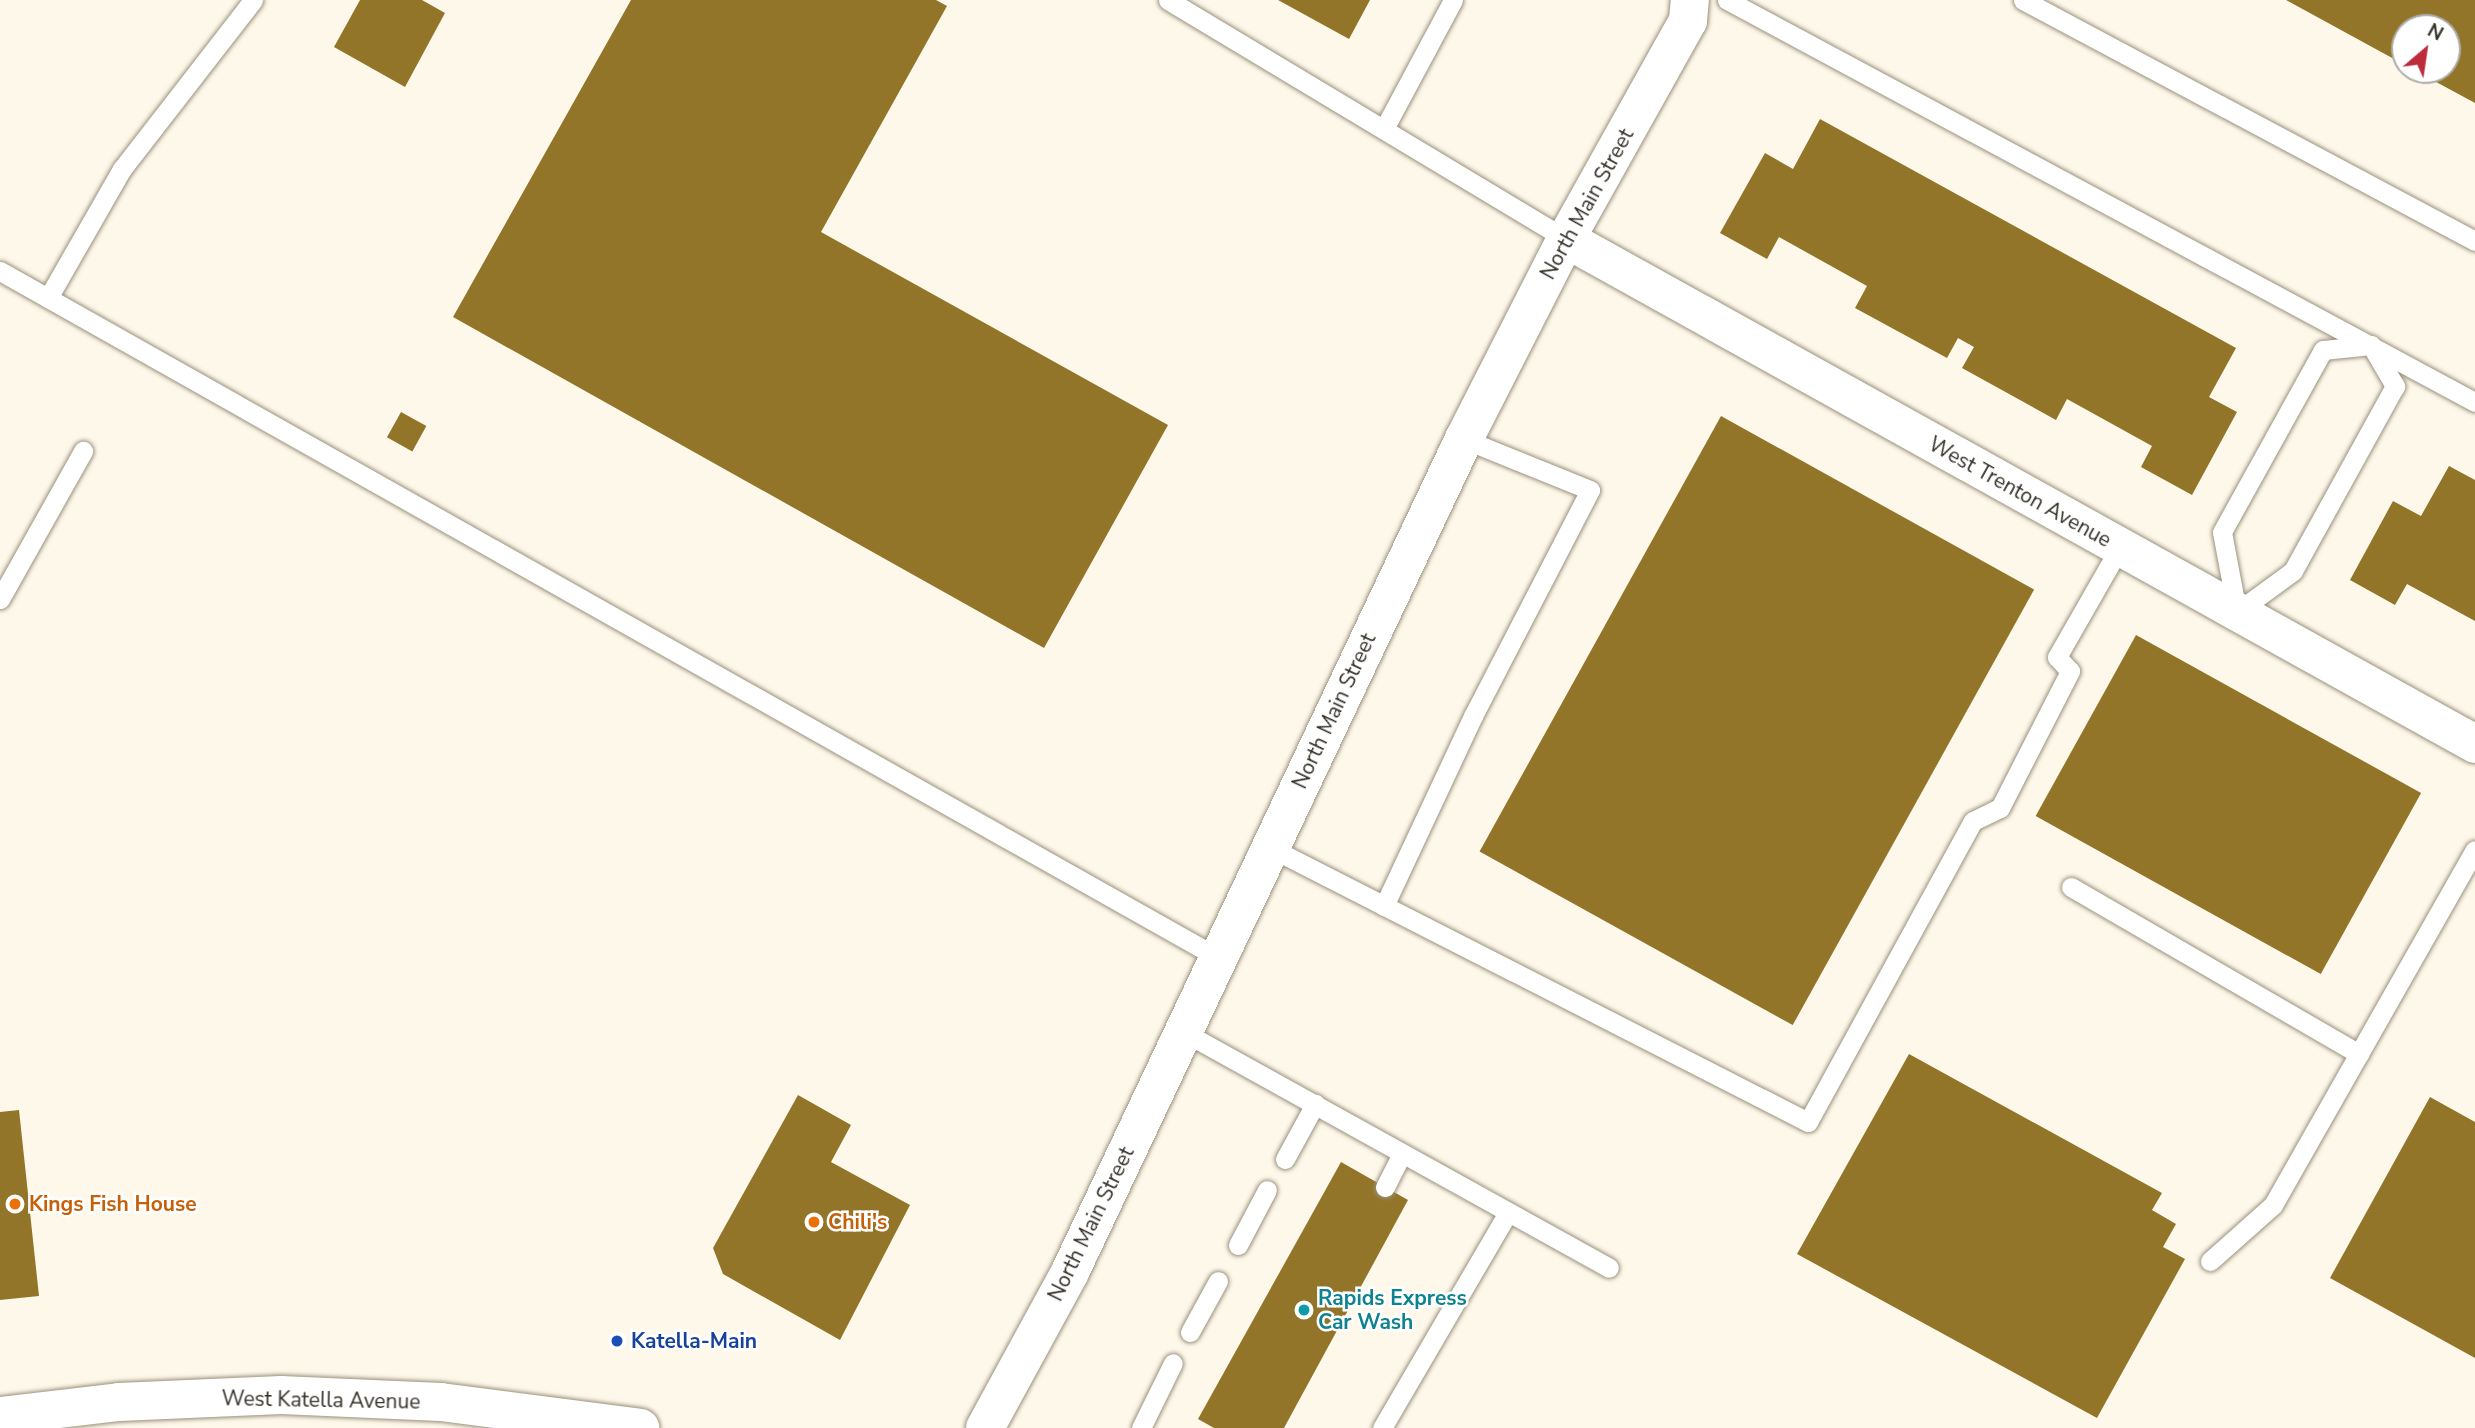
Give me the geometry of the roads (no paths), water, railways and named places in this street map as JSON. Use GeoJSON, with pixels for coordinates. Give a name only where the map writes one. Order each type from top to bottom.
{"type":"FeatureCollection","features":[{"type":"Feature","properties":{"kind":"main road","name":"North Main Street"},"geometry":{"type":"LineString","coordinates":[[985,1428],[1070,1272],[1464,439],[1566,239],[1688,22],[1690,0]]}},
{"type":"Feature","properties":{"kind":"main road","name":"West Trenton Avenue"},"geometry":{"type":"LineString","coordinates":[[1566,239],[2475,744]]}},
{"type":"Feature","properties":{"kind":"main road","name":"West Katella Avenue"},"geometry":{"type":"LineString","coordinates":[[0,1416],[119,1402],[281,1395],[441,1402],[640,1428]]}},
{"type":"Feature","properties":{"kind":"lane"},"geometry":{"type":"LineString","coordinates":[[48,298],[122,169],[253,0]]}},
{"type":"Feature","properties":{"kind":"lane"},"geometry":{"type":"LineString","coordinates":[[1168,0],[1385,127],[1566,239]]}},
{"type":"Feature","properties":{"kind":"lane"},"geometry":{"type":"LineString","coordinates":[[1385,127],[1453,0]]}},
{"type":"Feature","properties":{"kind":"lane"},"geometry":{"type":"LineString","coordinates":[[1727,0],[2475,402]]}},
{"type":"Feature","properties":{"kind":"lane"},"geometry":{"type":"LineString","coordinates":[[2023,0],[2475,241]]}},
{"type":"Feature","properties":{"kind":"lane"},"geometry":{"type":"LineString","coordinates":[[0,271],[1217,957]]}},
{"type":"Feature","properties":{"kind":"lane"},"geometry":{"type":"LineString","coordinates":[[2371,345],[2395,386],[2294,571],[2237,612],[2222,532],[2323,351],[2371,345]]}},
{"type":"Feature","properties":{"kind":"lane"},"geometry":{"type":"LineString","coordinates":[[1384,906],[1473,716],[1590,490],[1464,439]]}},
{"type":"Feature","properties":{"kind":"lane"},"geometry":{"type":"LineString","coordinates":[[0,599],[83,451]]}},
{"type":"Feature","properties":{"kind":"lane"},"geometry":{"type":"LineString","coordinates":[[1269,848],[1808,1122],[1973,821],[2000,808],[2070,671],[2057,657],[2120,547]]}},
{"type":"Feature","properties":{"kind":"lane"},"geometry":{"type":"LineString","coordinates":[[2210,1261],[2273,1205],[2475,850]]}},
{"type":"Feature","properties":{"kind":"lane"},"geometry":{"type":"LineString","coordinates":[[2071,887],[2359,1054]]}},
{"type":"Feature","properties":{"kind":"lane"},"geometry":{"type":"LineString","coordinates":[[1182,1031],[1609,1268]]}},
{"type":"Feature","properties":{"kind":"lane"},"geometry":{"type":"LineString","coordinates":[[1285,1159],[1315,1104]]}},
{"type":"Feature","properties":{"kind":"lane"},"geometry":{"type":"LineString","coordinates":[[1385,1187],[1402,1154]]}},
{"type":"Feature","properties":{"kind":"lane"},"geometry":{"type":"LineString","coordinates":[[1238,1245],[1267,1190]]}},
{"type":"Feature","properties":{"kind":"lane"},"geometry":{"type":"LineString","coordinates":[[1382,1428],[1508,1212]]}},
{"type":"Feature","properties":{"kind":"lane"},"geometry":{"type":"LineString","coordinates":[[1190,1332],[1218,1281]]}},
{"type":"Feature","properties":{"kind":"lane"},"geometry":{"type":"LineString","coordinates":[[1140,1428],[1173,1363]]}},
{"type":"Feature","properties":{"kind":"place","name":"Kings Fish House"},"geometry":{"type":"Point","coordinates":[15,1204]}},
{"type":"Feature","properties":{"kind":"place","name":"Chili's"},"geometry":{"type":"Point","coordinates":[814,1222]}},
{"type":"Feature","properties":{"kind":"place","name":"Rapids Express Car Wash"},"geometry":{"type":"Point","coordinates":[1304,1310]}},
{"type":"Feature","properties":{"kind":"place","name":"Katella-Main"},"geometry":{"type":"Point","coordinates":[617,1341]}}]}
